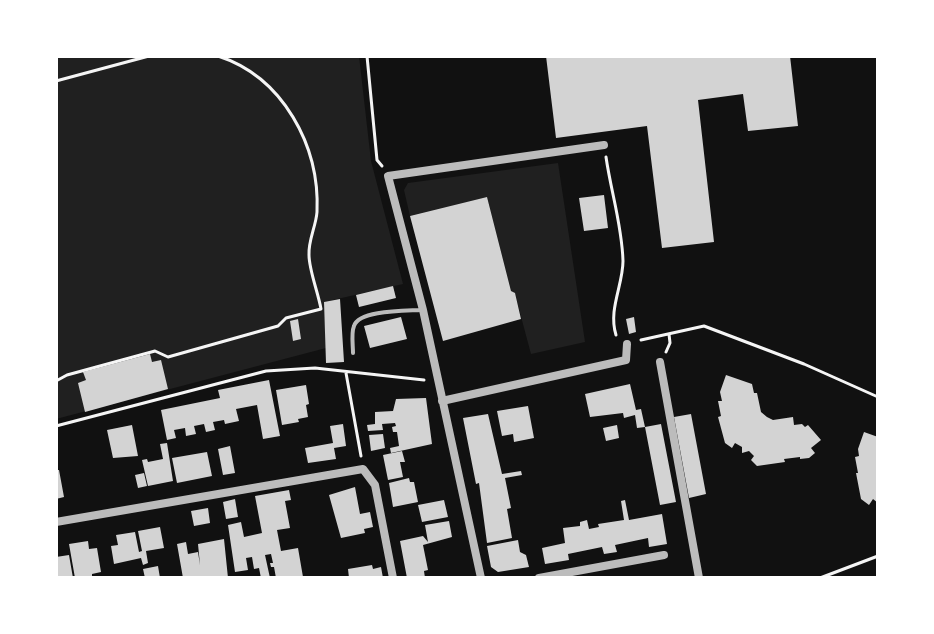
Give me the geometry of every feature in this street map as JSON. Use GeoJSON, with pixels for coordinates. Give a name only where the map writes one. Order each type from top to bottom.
{"type":"FeatureCollection","features":[{"type":"Feature","properties":{"kind":"street"},"geometry":{"type":"LineString","coordinates":[[481,578],[423,310],[388,176],[604,145]]}},
{"type":"Feature","properties":{"kind":"street"},"geometry":{"type":"LineString","coordinates":[[442,401],[626,360],[627,344]]}},
{"type":"Feature","properties":{"kind":"street"},"geometry":{"type":"LineString","coordinates":[[660,362],[699,578]]}},
{"type":"Feature","properties":{"kind":"street"},"geometry":{"type":"LineString","coordinates":[[56,522],[363,469],[375,485],[393,578]]}},
{"type":"Feature","properties":{"kind":"street"},"geometry":{"type":"LineString","coordinates":[[539,578],[664,555]]}},
{"type":"Feature","properties":{"kind":"lane"},"geometry":{"type":"LineString","coordinates":[[353,353],[354,326],[358,319],[369,315],[423,310]]}},
{"type":"Feature","properties":{"kind":"path"},"geometry":{"type":"LineString","coordinates":[[56,81],[149,56]]}},
{"type":"Feature","properties":{"kind":"path"},"geometry":{"type":"LineString","coordinates":[[56,381],[67,375],[155,351],[168,357],[278,326],[286,318],[321,309],[308,254],[317,210],[308,149],[297,121],[278,94],[235,62],[218,56]]}},
{"type":"Feature","properties":{"kind":"path"},"geometry":{"type":"LineString","coordinates":[[367,56],[377,160],[388,176]]}},
{"type":"Feature","properties":{"kind":"path"},"geometry":{"type":"LineString","coordinates":[[604,145],[621,231],[623,266],[614,328],[618,343],[627,344],[704,326],[789,358],[878,397]]}},
{"type":"Feature","properties":{"kind":"path"},"geometry":{"type":"LineString","coordinates":[[56,426],[266,371],[315,368],[426,380],[438,378]]}},
{"type":"Feature","properties":{"kind":"path"},"geometry":{"type":"LineString","coordinates":[[346,373],[363,469]]}},
{"type":"Feature","properties":{"kind":"path"},"geometry":{"type":"LineString","coordinates":[[820,578],[878,556]]}},
{"type":"Feature","properties":{"kind":"shaded area"},"geometry":{"type":"Polygon","coordinates":[[[56,56],[359,56],[371,161],[403,284],[324,302],[326,348],[56,419],[56,56]]]}},
{"type":"Feature","properties":{"kind":"shaded area"},"geometry":{"type":"Polygon","coordinates":[[[558,163],[585,342],[531,354],[487,197],[410,216],[404,190],[408,183],[558,163]]]}},
{"type":"Feature","properties":{"kind":"building"},"geometry":{"type":"Polygon","coordinates":[[[546,56],[790,56],[798,126],[748,131],[743,94],[698,100],[714,242],[662,248],[647,126],[556,138],[546,56]]]}},
{"type":"Feature","properties":{"kind":"building"},"geometry":{"type":"Polygon","coordinates":[[[604,195],[608,228],[584,231],[579,198],[604,195]]]}},
{"type":"Feature","properties":{"kind":"building"},"geometry":{"type":"Polygon","coordinates":[[[487,197],[521,319],[443,341],[410,216],[487,197]]]}},
{"type":"Feature","properties":{"kind":"building"},"geometry":{"type":"Polygon","coordinates":[[[393,286],[396,298],[359,307],[356,295],[393,286]]]}},
{"type":"Feature","properties":{"kind":"building"},"geometry":{"type":"Polygon","coordinates":[[[340,299],[344,362],[326,363],[324,302],[340,299]]]}},
{"type":"Feature","properties":{"kind":"building"},"geometry":{"type":"Polygon","coordinates":[[[401,317],[407,339],[370,348],[364,326],[401,317]]]}},
{"type":"Feature","properties":{"kind":"building"},"geometry":{"type":"Polygon","coordinates":[[[634,317],[636,332],[629,334],[626,319],[634,317]]]}},
{"type":"Feature","properties":{"kind":"building"},"geometry":{"type":"Polygon","coordinates":[[[298,319],[301,339],[293,341],[290,321],[298,319]]]}},
{"type":"Feature","properties":{"kind":"building"},"geometry":{"type":"Polygon","coordinates":[[[150,354],[152,362],[161,360],[168,389],[85,412],[78,383],[86,380],[83,372],[150,354]]]}},
{"type":"Feature","properties":{"kind":"building"},"geometry":{"type":"Polygon","coordinates":[[[726,375],[752,384],[761,412],[767,417],[773,420],[793,417],[794,425],[808,425],[821,440],[811,448],[815,453],[809,458],[784,459],[785,462],[757,466],[751,460],[754,456],[749,451],[742,453],[742,447],[735,443],[732,448],[725,443],[718,417],[721,416],[718,401],[722,401],[720,392],[726,375]]]}},
{"type":"Feature","properties":{"kind":"building"},"geometry":{"type":"Polygon","coordinates":[[[269,380],[280,436],[263,439],[257,405],[236,409],[239,421],[225,424],[224,420],[213,422],[215,430],[206,432],[204,424],[194,426],[196,434],[186,436],[185,428],[174,430],[176,438],[167,440],[161,410],[220,398],[218,390],[269,380]]]}},
{"type":"Feature","properties":{"kind":"building"},"geometry":{"type":"Polygon","coordinates":[[[630,384],[636,410],[641,409],[645,427],[637,428],[635,415],[624,418],[623,413],[590,417],[585,394],[630,384]]]}},
{"type":"Feature","properties":{"kind":"building"},"geometry":{"type":"Polygon","coordinates":[[[306,385],[308,417],[282,425],[276,390],[306,385]]]}},
{"type":"Feature","properties":{"kind":"building"},"geometry":{"type":"Polygon","coordinates":[[[426,398],[432,444],[391,453],[390,448],[399,446],[397,432],[393,432],[392,427],[396,426],[395,423],[382,424],[383,430],[368,431],[367,425],[375,424],[375,412],[393,411],[396,399],[426,398]]]}},
{"type":"Feature","properties":{"kind":"building"},"geometry":{"type":"Polygon","coordinates":[[[528,406],[534,438],[514,442],[513,434],[502,436],[497,411],[528,406]]]}},
{"type":"Feature","properties":{"kind":"building"},"geometry":{"type":"Polygon","coordinates":[[[488,414],[502,474],[521,471],[522,475],[505,478],[511,508],[507,509],[512,538],[487,543],[479,483],[476,484],[463,418],[488,414]]]}},
{"type":"Feature","properties":{"kind":"building"},"geometry":{"type":"Polygon","coordinates":[[[691,414],[706,494],[689,498],[674,417],[691,414]]]}},
{"type":"Feature","properties":{"kind":"building"},"geometry":{"type":"Polygon","coordinates":[[[343,424],[346,446],[334,448],[336,459],[308,463],[305,448],[333,443],[330,426],[343,424]]]}},
{"type":"Feature","properties":{"kind":"building"},"geometry":{"type":"Polygon","coordinates":[[[661,424],[676,502],[660,505],[645,427],[661,424]]]}},
{"type":"Feature","properties":{"kind":"building"},"geometry":{"type":"Polygon","coordinates":[[[132,425],[138,456],[113,458],[107,430],[132,425]]]}},
{"type":"Feature","properties":{"kind":"building"},"geometry":{"type":"Polygon","coordinates":[[[617,425],[619,438],[606,441],[603,428],[617,425]]]}},
{"type":"Feature","properties":{"kind":"building"},"geometry":{"type":"Polygon","coordinates":[[[864,432],[878,437],[878,503],[873,499],[869,505],[861,499],[856,473],[855,457],[859,456],[858,449],[864,432]]]}},
{"type":"Feature","properties":{"kind":"building"},"geometry":{"type":"Polygon","coordinates":[[[383,434],[385,448],[371,451],[369,435],[383,434]]]}},
{"type":"Feature","properties":{"kind":"building"},"geometry":{"type":"Polygon","coordinates":[[[167,443],[173,481],[148,486],[142,460],[163,459],[160,444],[167,443]]]}},
{"type":"Feature","properties":{"kind":"building"},"geometry":{"type":"Polygon","coordinates":[[[230,446],[235,473],[223,475],[218,449],[230,446]]]}},
{"type":"Feature","properties":{"kind":"building"},"geometry":{"type":"Polygon","coordinates":[[[402,451],[405,462],[400,462],[403,477],[388,480],[383,455],[402,451]]]}},
{"type":"Feature","properties":{"kind":"building"},"geometry":{"type":"Polygon","coordinates":[[[207,452],[212,476],[177,483],[172,458],[207,452]]]}},
{"type":"Feature","properties":{"kind":"building"},"geometry":{"type":"Polygon","coordinates":[[[56,470],[59,470],[64,497],[56,499],[56,470]]]}},
{"type":"Feature","properties":{"kind":"building"},"geometry":{"type":"Polygon","coordinates":[[[144,473],[147,486],[138,488],[135,475],[144,473]]]}},
{"type":"Feature","properties":{"kind":"building"},"geometry":{"type":"Polygon","coordinates":[[[409,478],[410,482],[414,482],[418,502],[393,507],[389,483],[409,478]]]}},
{"type":"Feature","properties":{"kind":"building"},"geometry":{"type":"Polygon","coordinates":[[[355,487],[360,514],[370,512],[373,527],[364,529],[365,533],[341,538],[329,495],[355,487]]]}},
{"type":"Feature","properties":{"kind":"building"},"geometry":{"type":"Polygon","coordinates":[[[289,490],[291,500],[285,501],[290,528],[277,530],[281,551],[298,548],[303,577],[276,578],[270,563],[273,563],[271,554],[265,555],[270,578],[261,578],[259,568],[254,569],[252,557],[246,558],[248,570],[235,572],[228,525],[241,522],[244,537],[262,533],[255,496],[289,490]]]}},
{"type":"Feature","properties":{"kind":"building"},"geometry":{"type":"Polygon","coordinates":[[[235,499],[238,517],[226,519],[223,502],[235,499]]]}},
{"type":"Feature","properties":{"kind":"building"},"geometry":{"type":"Polygon","coordinates":[[[444,500],[448,517],[422,522],[418,505],[444,500]]]}},
{"type":"Feature","properties":{"kind":"building"},"geometry":{"type":"Polygon","coordinates":[[[625,500],[629,520],[662,514],[667,544],[649,547],[648,538],[615,545],[617,552],[604,554],[602,547],[568,554],[569,560],[545,564],[542,548],[565,543],[563,528],[580,526],[580,522],[587,520],[589,529],[599,527],[598,524],[624,520],[621,501],[625,500]]]}},
{"type":"Feature","properties":{"kind":"building"},"geometry":{"type":"Polygon","coordinates":[[[208,508],[210,523],[194,526],[191,511],[208,508]]]}},
{"type":"Feature","properties":{"kind":"building"},"geometry":{"type":"Polygon","coordinates":[[[449,521],[452,537],[423,545],[428,570],[424,571],[425,578],[407,578],[400,541],[423,536],[428,542],[425,525],[449,521]]]}},
{"type":"Feature","properties":{"kind":"building"},"geometry":{"type":"Polygon","coordinates":[[[160,527],[164,548],[146,551],[148,563],[143,565],[141,558],[114,564],[111,546],[118,545],[116,535],[135,532],[139,552],[142,551],[138,531],[160,527]]]}},
{"type":"Feature","properties":{"kind":"building"},"geometry":{"type":"Polygon","coordinates":[[[224,539],[228,578],[183,578],[177,544],[186,542],[188,554],[198,552],[200,565],[198,544],[224,539]]]}},
{"type":"Feature","properties":{"kind":"building"},"geometry":{"type":"Polygon","coordinates":[[[518,540],[520,552],[526,555],[529,567],[498,572],[491,567],[487,546],[518,540]]]}},
{"type":"Feature","properties":{"kind":"building"},"geometry":{"type":"Polygon","coordinates":[[[88,541],[89,549],[97,548],[101,572],[92,574],[92,577],[75,578],[69,544],[88,541]]]}},
{"type":"Feature","properties":{"kind":"building"},"geometry":{"type":"Polygon","coordinates":[[[69,555],[73,578],[56,578],[56,557],[69,555]]]}},
{"type":"Feature","properties":{"kind":"building"},"geometry":{"type":"Polygon","coordinates":[[[372,565],[373,569],[381,567],[383,578],[349,578],[348,569],[372,565]]]}},
{"type":"Feature","properties":{"kind":"building"},"geometry":{"type":"Polygon","coordinates":[[[158,566],[160,578],[145,578],[143,569],[158,566]]]}}]}
